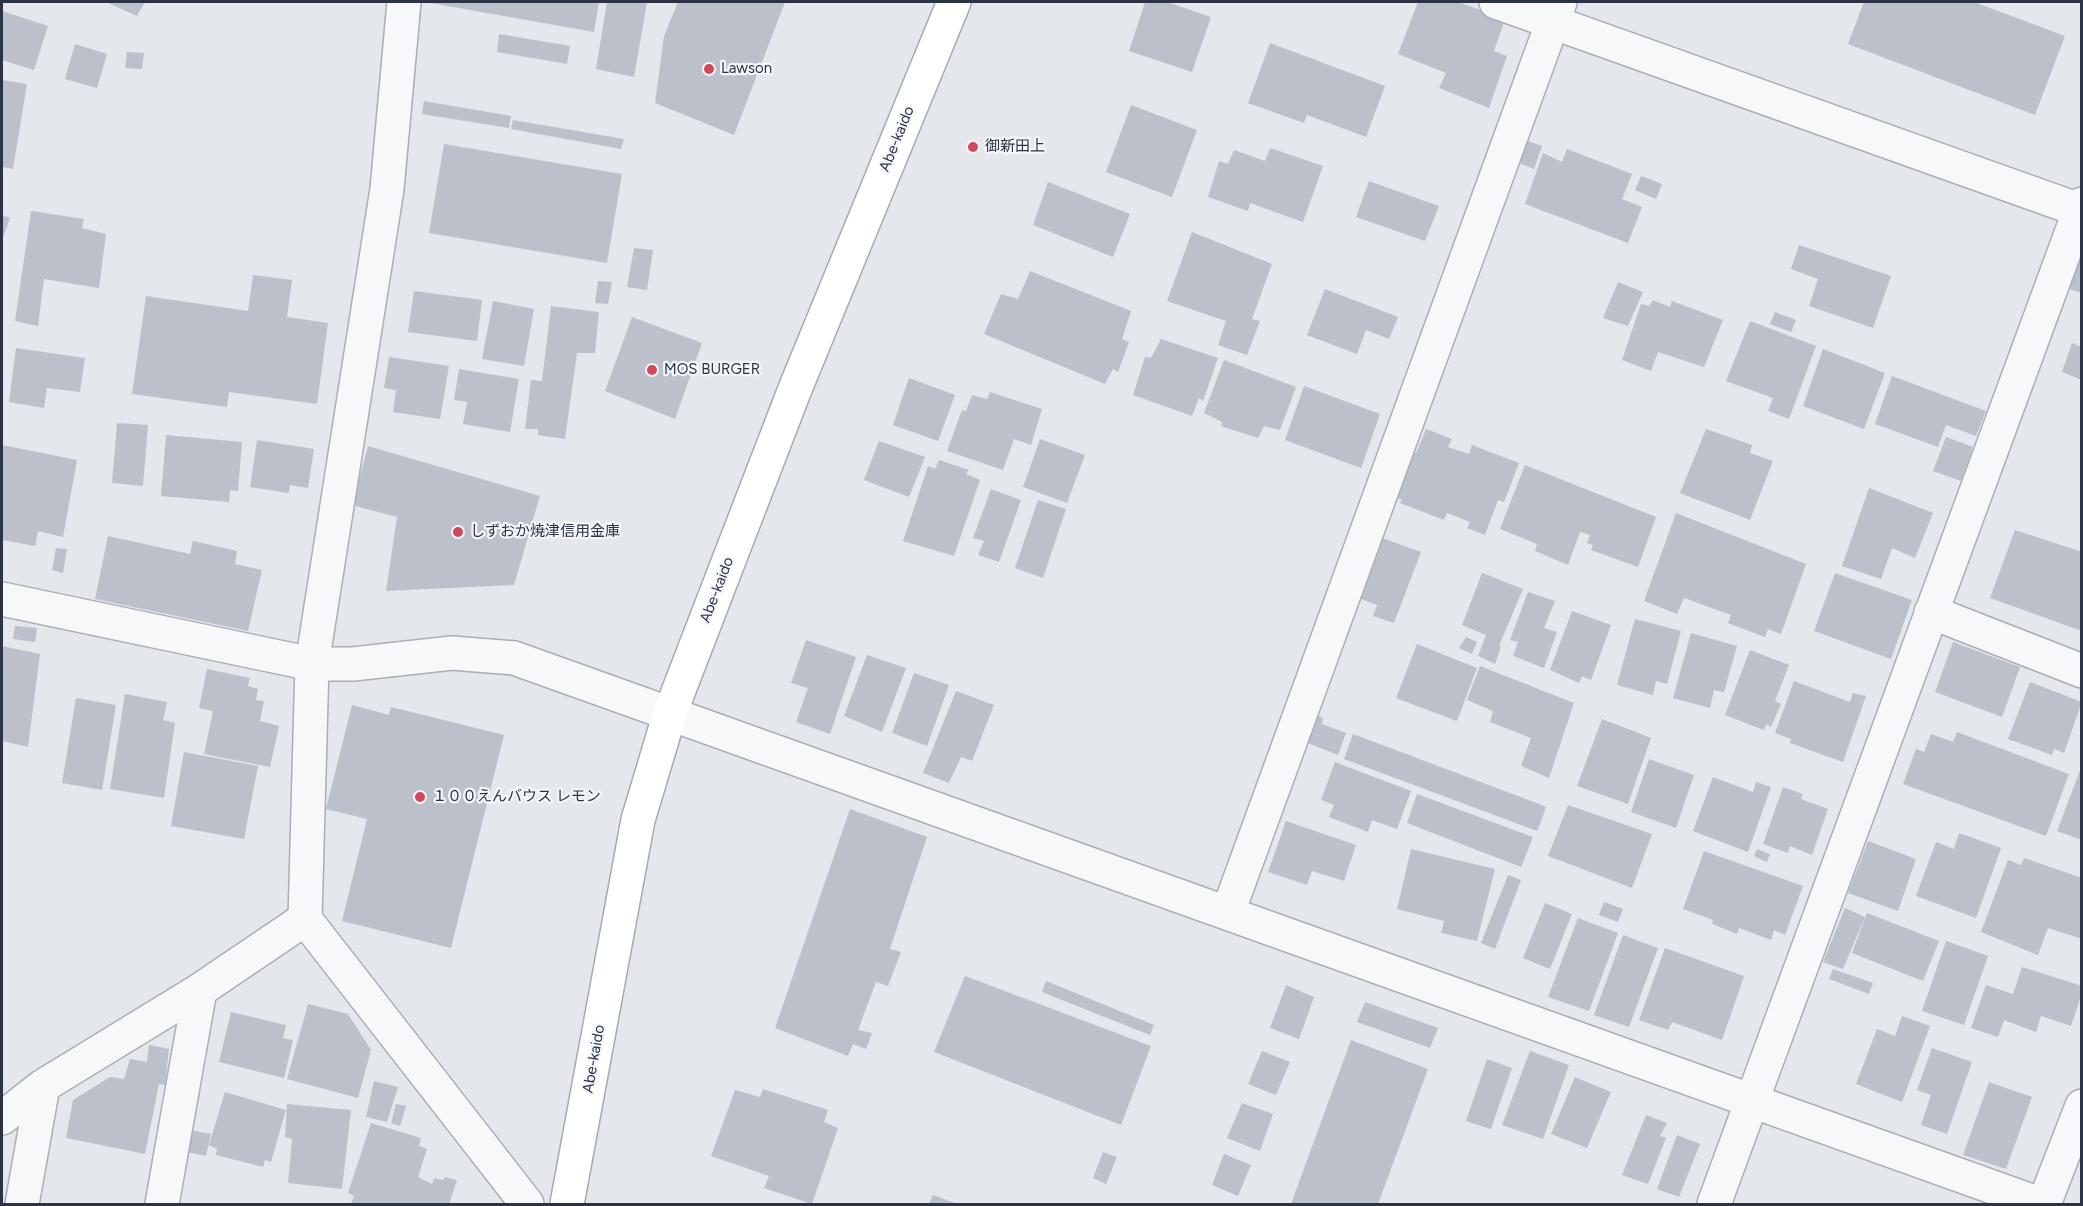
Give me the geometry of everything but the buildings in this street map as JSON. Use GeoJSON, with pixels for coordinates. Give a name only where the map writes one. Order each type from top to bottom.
{"type":"FeatureCollection","features":[{"type":"Feature","properties":{"kind":"main road","name":"Abe-kaido"},"geometry":{"type":"LineString","coordinates":[[567,1204],[638,820],[670,713],[795,389],[954,2]]}},
{"type":"Feature","properties":{"kind":"street"},"geometry":{"type":"LineString","coordinates":[[404,2],[387,189],[312,664],[305,919],[526,1204]]}},
{"type":"Feature","properties":{"kind":"street"},"geometry":{"type":"LineString","coordinates":[[1496,2],[1556,12],[2081,208],[1714,1204]]}},
{"type":"Feature","properties":{"kind":"street"},"geometry":{"type":"LineString","coordinates":[[1228,912],[1556,12]]}},
{"type":"Feature","properties":{"kind":"street"},"geometry":{"type":"LineString","coordinates":[[2,599],[312,664],[353,664],[452,653],[514,658],[2042,1204],[2082,1106]]}},
{"type":"Feature","properties":{"kind":"street"},"geometry":{"type":"LineString","coordinates":[[1931,612],[2082,671]]}},
{"type":"Feature","properties":{"kind":"street"},"geometry":{"type":"LineString","coordinates":[[2,1118],[43,1086],[200,990],[305,919]]}},
{"type":"Feature","properties":{"kind":"street"},"geometry":{"type":"LineString","coordinates":[[162,1204],[200,990]]}},
{"type":"Feature","properties":{"kind":"street"},"geometry":{"type":"LineString","coordinates":[[22,1204],[43,1086]]}},
{"type":"Feature","properties":{"kind":"place","name":"Lawson"},"geometry":{"type":"Point","coordinates":[709,69]}},
{"type":"Feature","properties":{"kind":"place","name":"御新田上"},"geometry":{"type":"Point","coordinates":[973,147]}},
{"type":"Feature","properties":{"kind":"place","name":"MOS BURGER"},"geometry":{"type":"Point","coordinates":[652,370]}},
{"type":"Feature","properties":{"kind":"place","name":"しずおか焼津信用金庫"},"geometry":{"type":"Point","coordinates":[458,532]}},
{"type":"Feature","properties":{"kind":"place","name":"１００えんバウス レモン"},"geometry":{"type":"Point","coordinates":[420,797]}}]}
